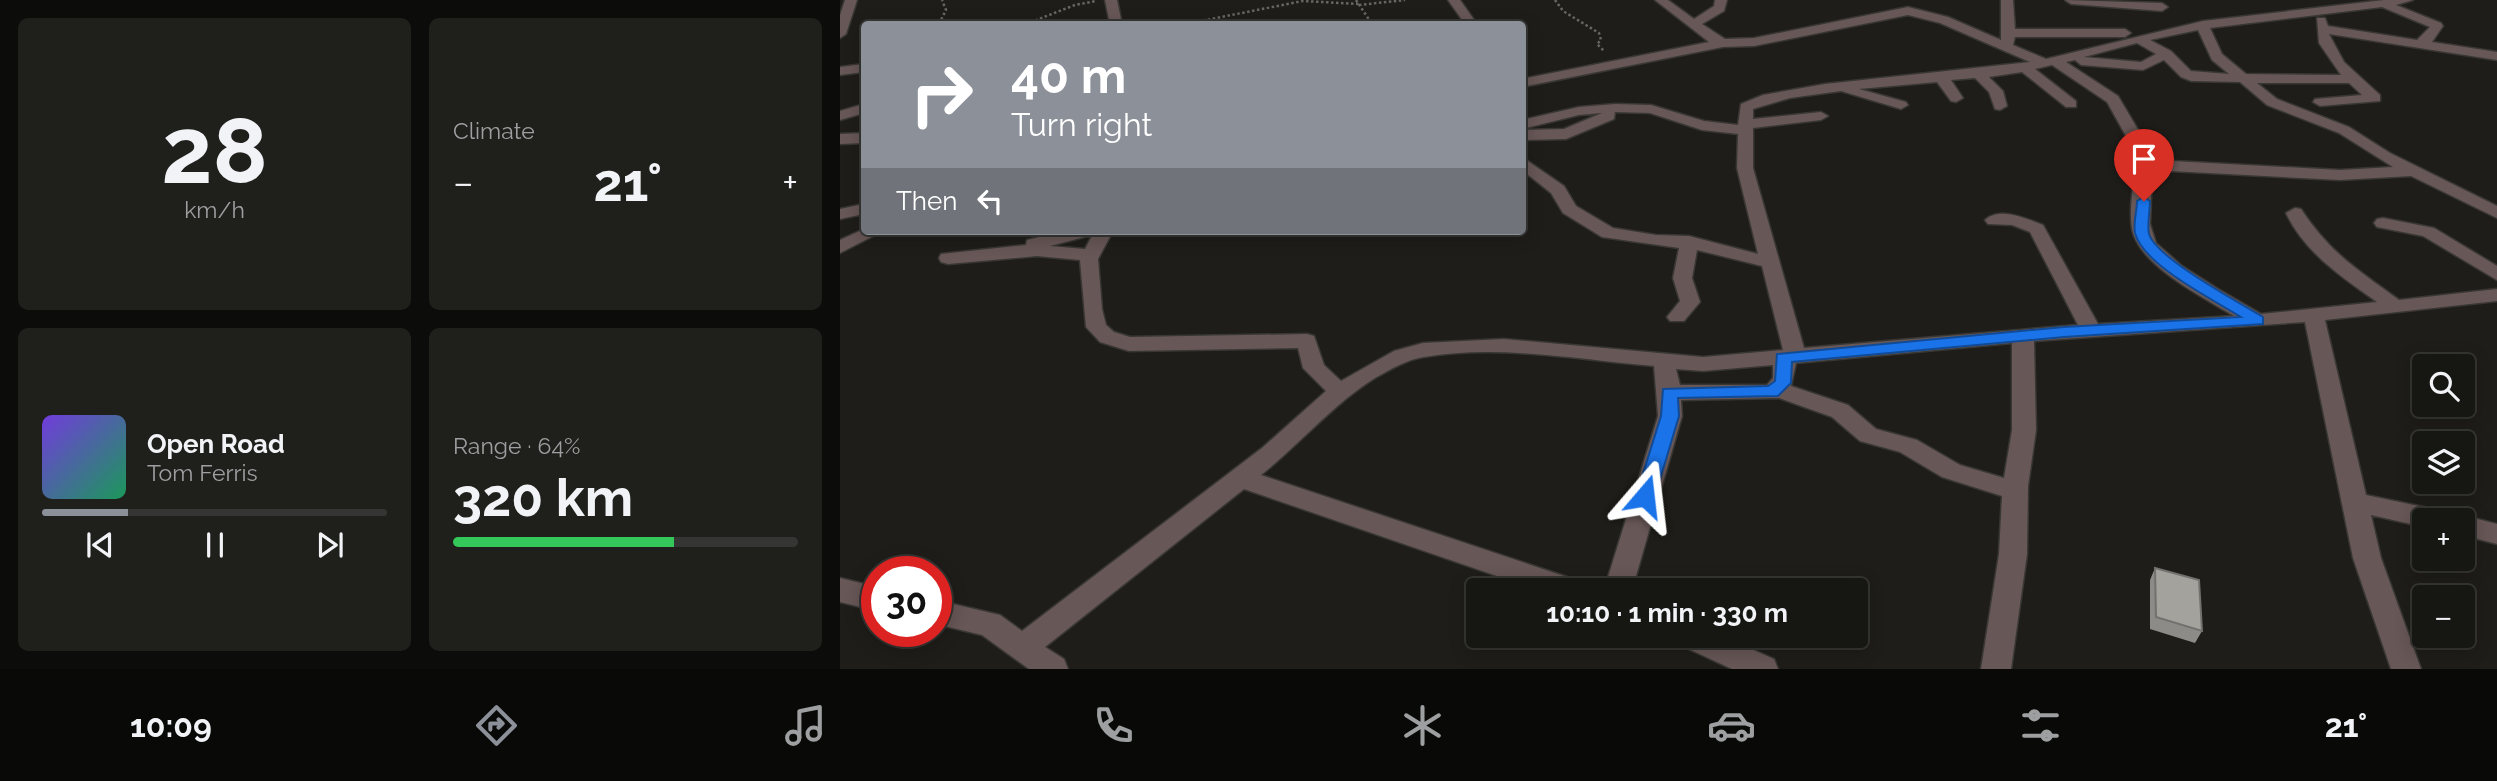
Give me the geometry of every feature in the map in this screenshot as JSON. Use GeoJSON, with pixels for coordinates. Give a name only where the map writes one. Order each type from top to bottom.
{"type":"FeatureCollection","features":[{"type":"Feature","properties":{"kind":"street"},"geometry":{"type":"LineString","coordinates":[[840,34],[851,0]]}},
{"type":"Feature","properties":{"kind":"street"},"geometry":{"type":"LineString","coordinates":[[1111,0],[1115,21]]}},
{"type":"Feature","properties":{"kind":"street"},"geometry":{"type":"LineString","coordinates":[[1454,0],[1469,21]]}},
{"type":"Feature","properties":{"kind":"street"},"geometry":{"type":"LineString","coordinates":[[1661,0],[1723,43]]}},
{"type":"Feature","properties":{"kind":"street"},"geometry":{"type":"LineString","coordinates":[[1692,24],[1720,8],[1721,0]]}},
{"type":"Feature","properties":{"kind":"street"},"geometry":{"type":"LineString","coordinates":[[1897,0],[1923,12],[2007,40],[2054,61],[2113,99],[2134,136],[2147,147],[2142,234],[2154,252],[2174,268],[2258,321]]}},
{"type":"Feature","properties":{"kind":"street"},"geometry":{"type":"LineString","coordinates":[[2007,0],[2007,40]]}},
{"type":"Feature","properties":{"kind":"street"},"geometry":{"type":"LineString","coordinates":[[2071,0],[2159,3],[2199,26],[2210,46],[2240,78],[2272,102],[2355,137],[2412,171],[2497,213]]}},
{"type":"Feature","properties":{"kind":"street"},"geometry":{"type":"LineString","coordinates":[[1777,389],[1785,377],[1789,357],[1745,168],[1746,107],[1753,102],[1795,93],[2024,67],[2199,26],[2407,0]]}},
{"type":"Feature","properties":{"kind":"street"},"geometry":{"type":"LineString","coordinates":[[2276,4],[2292,15]]}},
{"type":"Feature","properties":{"kind":"street"},"geometry":{"type":"LineString","coordinates":[[2382,4],[2437,26],[2426,41],[2416,45]]}},
{"type":"Feature","properties":{"kind":"street"},"geometry":{"type":"LineString","coordinates":[[1529,81],[1723,43],[1754,42],[1890,13],[1923,12]]}},
{"type":"Feature","properties":{"kind":"street"},"geometry":{"type":"LineString","coordinates":[[2319,103],[2375,98],[2352,79],[2336,58],[2322,29],[2322,12]]}},
{"type":"Feature","properties":{"kind":"street"},"geometry":{"type":"LineString","coordinates":[[2322,29],[2497,56]]}},
{"type":"Feature","properties":{"kind":"street"},"geometry":{"type":"LineString","coordinates":[[2007,40],[2135,33],[2145,37],[2188,75]]}},
{"type":"Feature","properties":{"kind":"street"},"geometry":{"type":"LineString","coordinates":[[2146,66],[2166,54]]}},
{"type":"Feature","properties":{"kind":"street"},"geometry":{"type":"LineString","coordinates":[[2054,61],[2146,66],[2188,75],[2352,79]]}},
{"type":"Feature","properties":{"kind":"street"},"geometry":{"type":"LineString","coordinates":[[2024,67],[2071,104]]}},
{"type":"Feature","properties":{"kind":"street"},"geometry":{"type":"LineString","coordinates":[[840,71],[861,68]]}},
{"type":"Feature","properties":{"kind":"street"},"geometry":{"type":"LineString","coordinates":[[1978,74],[1996,91],[2000,106]]}},
{"type":"Feature","properties":{"kind":"street"},"geometry":{"type":"LineString","coordinates":[[2280,77],[2340,118],[2355,137]]}},
{"type":"Feature","properties":{"kind":"street"},"geometry":{"type":"LineString","coordinates":[[1942,78],[1956,98]]}},
{"type":"Feature","properties":{"kind":"street"},"geometry":{"type":"LineString","coordinates":[[1843,88],[1901,105]]}},
{"type":"Feature","properties":{"kind":"street"},"geometry":{"type":"LineString","coordinates":[[840,116],[861,109]]}},
{"type":"Feature","properties":{"kind":"street"},"geometry":{"type":"LineString","coordinates":[[1526,135],[1566,134],[1599,118],[1632,109]]}},
{"type":"Feature","properties":{"kind":"street"},"geometry":{"type":"LineString","coordinates":[[1526,124],[1579,111],[1632,109],[1651,109],[1702,125],[1746,128],[1783,118],[1821,116]]}},
{"type":"Feature","properties":{"kind":"street"},"geometry":{"type":"LineString","coordinates":[[840,139],[861,138]]}},
{"type":"Feature","properties":{"kind":"street"},"geometry":{"type":"LineString","coordinates":[[1526,165],[1558,190],[1569,209],[1608,233],[1656,241],[1689,242],[1768,262]]}},
{"type":"Feature","properties":{"kind":"street"},"geometry":{"type":"LineString","coordinates":[[2144,165],[2252,168],[2352,176],[2412,171]]}},
{"type":"Feature","properties":{"kind":"street"},"geometry":{"type":"LineString","coordinates":[[840,214],[861,210]]}},
{"type":"Feature","properties":{"kind":"street"},"geometry":{"type":"LineString","coordinates":[[2295,213],[2299,226],[2327,254],[2396,307]]}},
{"type":"Feature","properties":{"kind":"street"},"geometry":{"type":"LineString","coordinates":[[1993,220],[2026,223],[2037,229],[2091,330]]}},
{"type":"Feature","properties":{"kind":"street"},"geometry":{"type":"LineString","coordinates":[[2383,223],[2428,232],[2497,274]]}},
{"type":"Feature","properties":{"kind":"street"},"geometry":{"type":"LineString","coordinates":[[840,247],[866,235]]}},
{"type":"Feature","properties":{"kind":"street"},"geometry":{"type":"LineString","coordinates":[[1013,252],[1072,235]]}},
{"type":"Feature","properties":{"kind":"street"},"geometry":{"type":"LineString","coordinates":[[1102,235],[1090,255],[1091,309],[1096,327],[1107,337],[1129,344],[1307,341],[1314,368],[1340,392]]}},
{"type":"Feature","properties":{"kind":"street"},"geometry":{"type":"LineString","coordinates":[[1677,317],[1690,302],[1684,292],[1682,273],[1689,242]]}},
{"type":"Feature","properties":{"kind":"street"},"geometry":{"type":"LineString","coordinates":[[948,258],[1037,250],[1090,255]]}},
{"type":"Feature","properties":{"kind":"street"},"geometry":{"type":"LineString","coordinates":[[1023,647],[1271,454],[1319,407],[1402,356],[1450,348],[1504,346],[1703,364],[2023,335],[2258,321],[2497,295]]}},
{"type":"Feature","properties":{"kind":"street"},"geometry":{"type":"LineString","coordinates":[[2313,315],[2367,558],[2406,669]]}},
{"type":"Feature","properties":{"kind":"street"},"geometry":{"type":"LineString","coordinates":[[1996,669],[2013,554],[2015,491],[2024,430],[2023,335]]}},
{"type":"Feature","properties":{"kind":"street"},"geometry":{"type":"LineString","coordinates":[[1622,578],[1670,416],[1670,393],[1664,361]]}},
{"type":"Feature","properties":{"kind":"street"},"geometry":{"type":"LineString","coordinates":[[1670,393],[1764,393],[1777,389],[1840,411],[1868,435],[1908,446],[1951,471],[2015,491]]}},
{"type":"Feature","properties":{"kind":"street"},"geometry":{"type":"LineString","coordinates":[[1241,478],[1537,578]]}},
{"type":"Feature","properties":{"kind":"street"},"geometry":{"type":"LineString","coordinates":[[2355,502],[2412,514]]}},
{"type":"Feature","properties":{"kind":"street"},"geometry":{"type":"LineString","coordinates":[[2475,528],[2497,534]]}},
{"type":"Feature","properties":{"kind":"street"},"geometry":{"type":"LineString","coordinates":[[840,590],[861,595]]}},
{"type":"Feature","properties":{"kind":"street"},"geometry":{"type":"LineString","coordinates":[[952,616],[990,624],[1053,669]]}},
{"type":"Feature","properties":{"kind":"street"},"geometry":{"type":"LineString","coordinates":[[1717,648],[1763,669]]}},
{"type":"Feature","properties":{"kind":"path"},"geometry":{"type":"LineString","coordinates":[[940,21],[946,10],[942,0]]}},
{"type":"Feature","properties":{"kind":"path"},"geometry":{"type":"LineString","coordinates":[[1034,21],[1075,5],[1102,0]]}},
{"type":"Feature","properties":{"kind":"path"},"geometry":{"type":"LineString","coordinates":[[1189,21],[1312,0],[1358,3],[1405,0]]}},
{"type":"Feature","properties":{"kind":"path"},"geometry":{"type":"LineString","coordinates":[[1555,0],[1563,11],[1599,33],[1601,40],[1597,44],[1604,51]]}},
{"type":"Feature","properties":{"kind":"path"},"geometry":{"type":"LineString","coordinates":[[1358,3],[1370,21]]}},
{"type":"Feature","properties":{"kind":"building"},"geometry":{"type":"Polygon","coordinates":[[[2155,568],[2199,580],[2202,631],[2156,617],[2155,568]]]}},
{"type":"Feature","properties":{"kind":"route"},"geometry":{"type":"LineString","coordinates":[[1645,496],[1670,416],[1670,393],[1772,392],[1779,388],[1785,377],[1783,358],[1857,349],[2064,332],[2258,321],[2174,268],[2154,252],[2142,234],[2144,201]]}}]}
